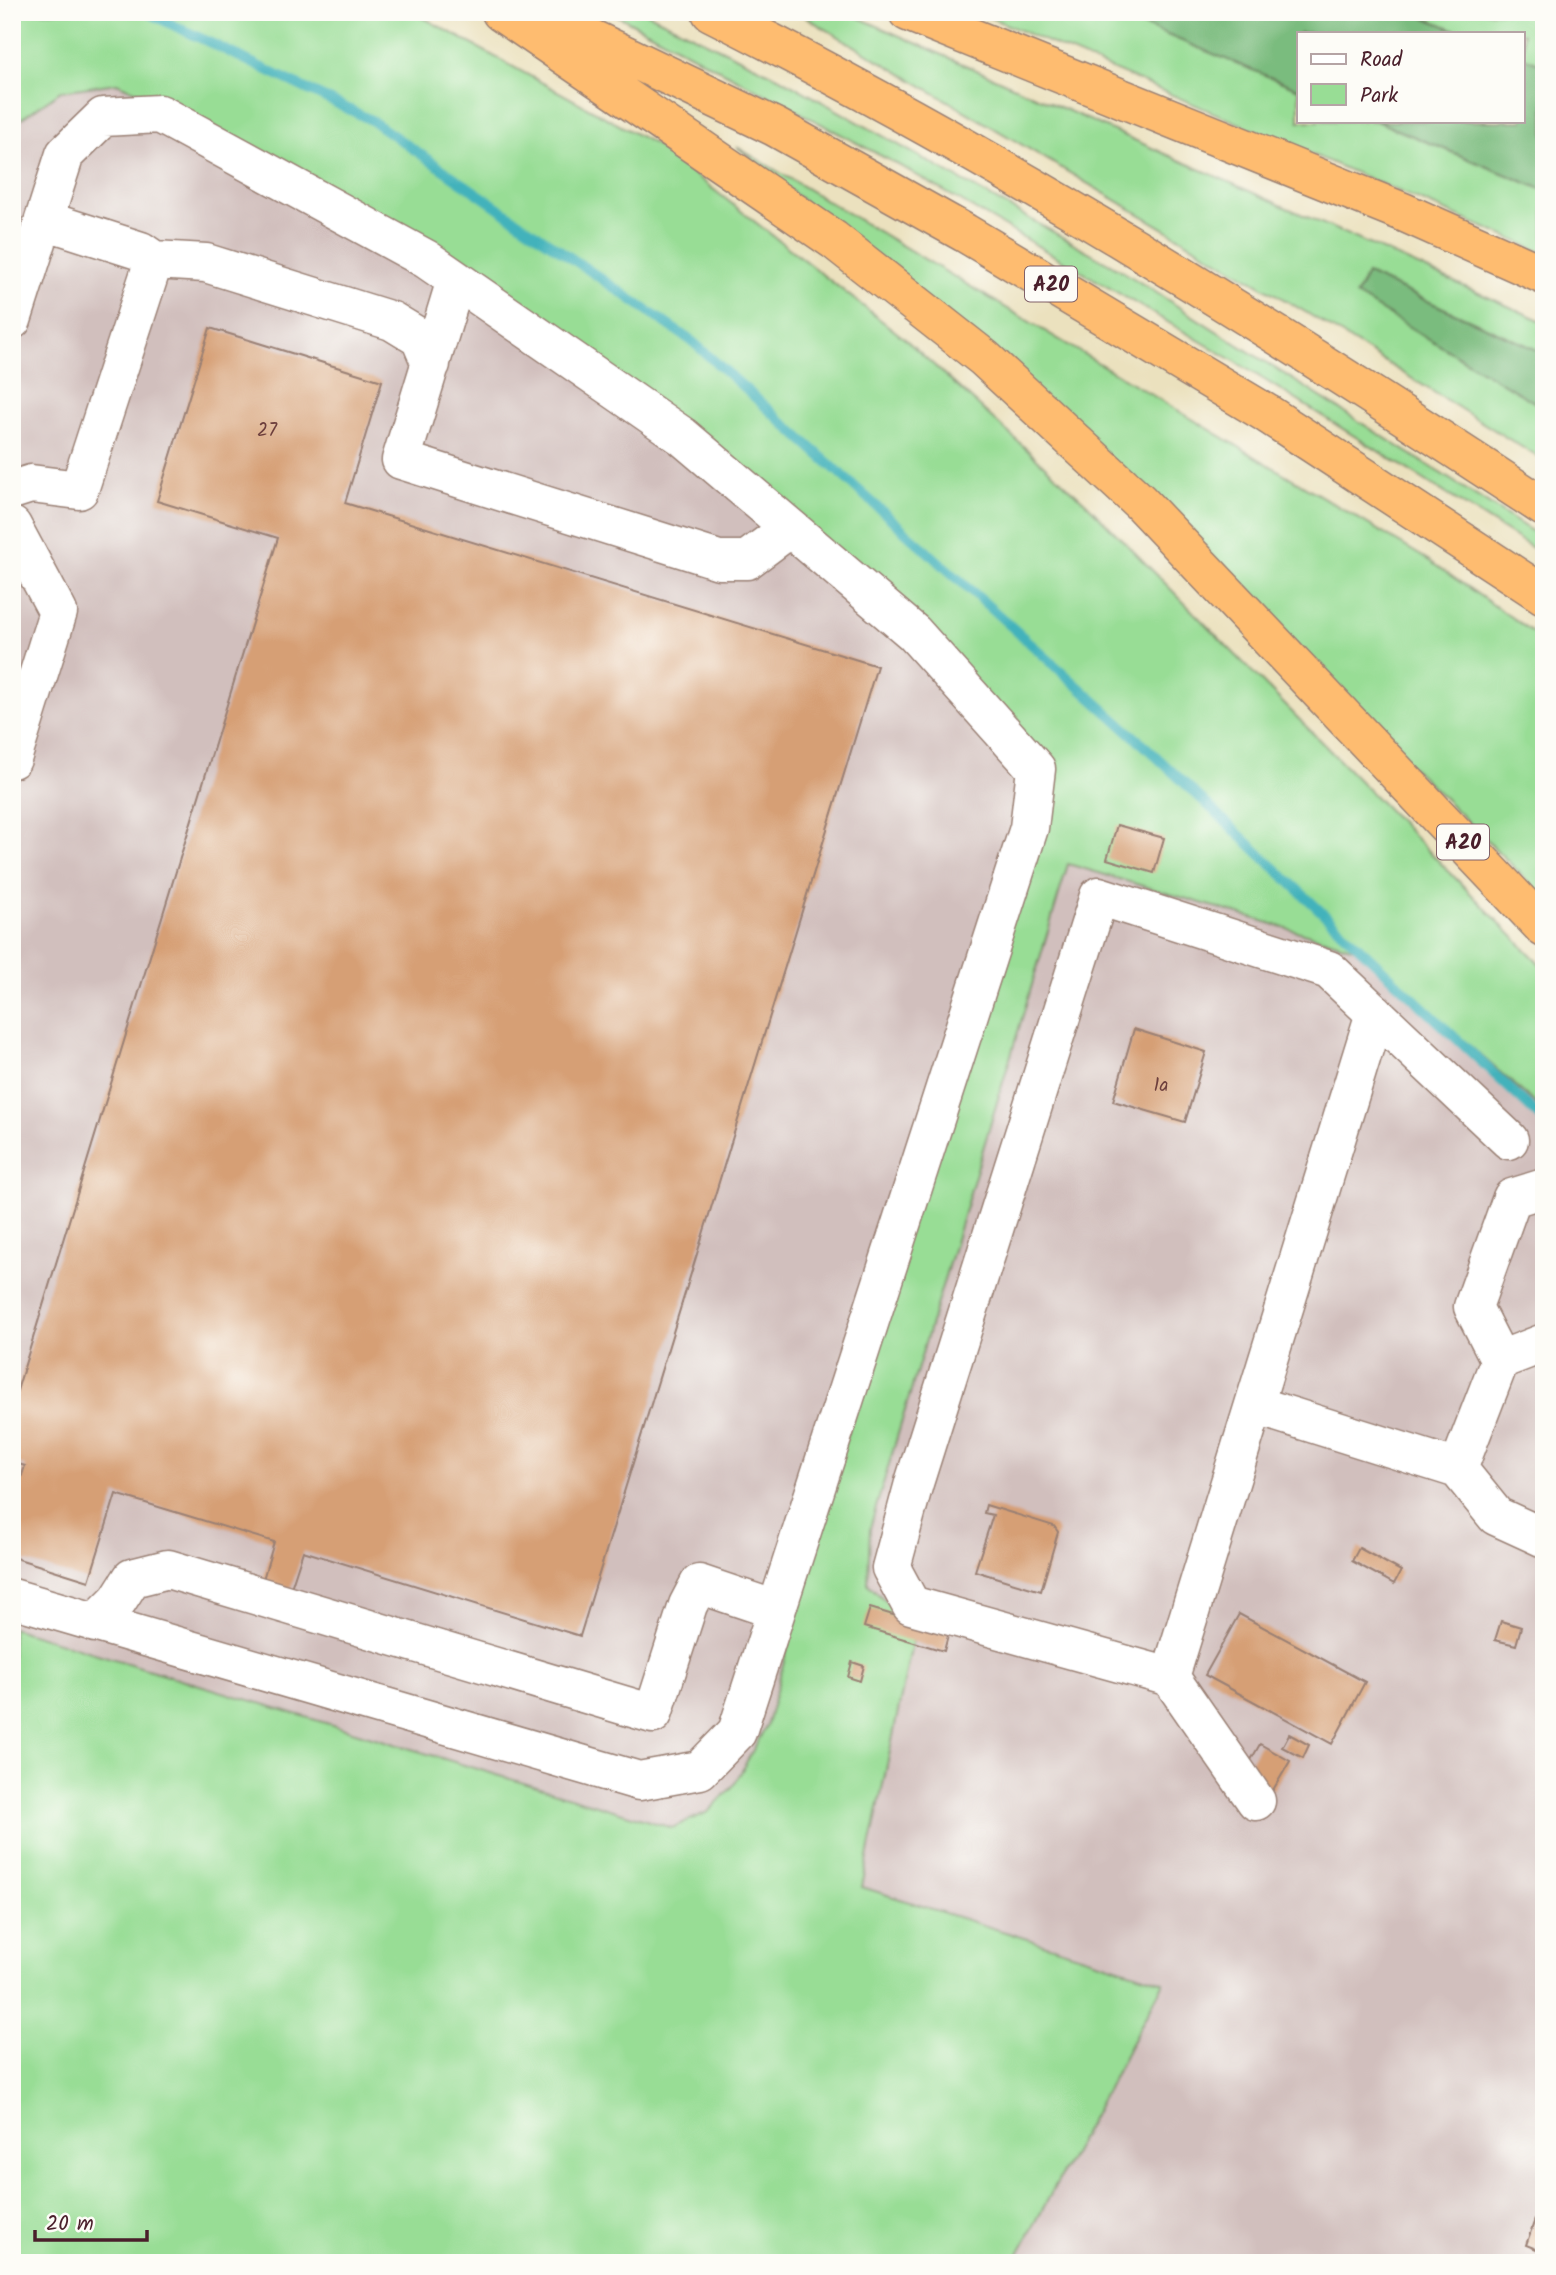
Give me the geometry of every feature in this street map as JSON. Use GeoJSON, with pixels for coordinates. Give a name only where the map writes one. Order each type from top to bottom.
{"type":"FeatureCollection","features":[{"type":"Feature","properties":{"kind":"highway","name":"A20"},"geometry":{"type":"LineString","coordinates":[[501,12],[834,240],[984,358],[1140,502],[1544,928]]}},
{"type":"Feature","properties":{"kind":"highway","name":"A20"},"geometry":{"type":"LineString","coordinates":[[536,12],[775,127],[965,233],[1266,413],[1544,595]]}},
{"type":"Feature","properties":{"kind":"highway"},"geometry":{"type":"LineString","coordinates":[[711,12],[811,62],[1004,169],[1302,348],[1544,507]]}},
{"type":"Feature","properties":{"kind":"highway"},"geometry":{"type":"LineString","coordinates":[[908,12],[1403,212],[1544,275]]}},
{"type":"Feature","properties":{"kind":"lane"},"geometry":{"type":"LineString","coordinates":[[12,320],[65,155],[103,117],[160,114],[426,259],[682,436],[914,634],[1036,769],[1029,828],[737,1732],[700,1770],[639,1781],[12,1598]]}},
{"type":"Feature","properties":{"kind":"lane"},"geometry":{"type":"LineString","coordinates":[[44,220],[141,251],[154,260],[206,263],[391,321],[420,338],[431,364]]}},
{"type":"Feature","properties":{"kind":"lane"},"geometry":{"type":"LineString","coordinates":[[12,490],[31,484],[79,490],[154,260]]}},
{"type":"Feature","properties":{"kind":"lane"},"geometry":{"type":"LineString","coordinates":[[456,280],[401,460],[719,561],[747,560],[790,528]]}},
{"type":"Feature","properties":{"kind":"lane"},"geometry":{"type":"LineString","coordinates":[[12,526],[58,612],[12,759]]}},
{"type":"Feature","properties":{"kind":"lane"},"geometry":{"type":"LineString","coordinates":[[1256,1801],[1170,1677],[911,1605],[891,1568],[914,1483],[1099,896],[1329,970],[1509,1140]]}},
{"type":"Feature","properties":{"kind":"lane"},"geometry":{"type":"LineString","coordinates":[[1170,1677],[1375,1013]]}},
{"type":"Feature","properties":{"kind":"lane"},"geometry":{"type":"LineString","coordinates":[[1458,1469],[1500,1360],[1474,1307],[1512,1198],[1544,1188]]}},
{"type":"Feature","properties":{"kind":"lane"},"geometry":{"type":"LineString","coordinates":[[1500,1360],[1544,1343]]}},
{"type":"Feature","properties":{"kind":"lane"},"geometry":{"type":"LineString","coordinates":[[1254,1405],[1458,1469],[1496,1516],[1544,1538]]}},
{"type":"Feature","properties":{"kind":"lane"},"geometry":{"type":"LineString","coordinates":[[96,1623],[118,1600],[132,1578],[168,1569],[653,1714],[688,1605],[699,1584],[776,1609]]}},
{"type":"Feature","properties":{"kind":"shaded area"},"geometry":{"type":"Polygon","coordinates":[[[117,83],[209,125],[754,484],[1038,788],[767,1724],[734,1785],[708,1812],[672,1828],[12,1628],[12,125],[61,91],[117,83]]]}},
{"type":"Feature","properties":{"kind":"shaded area"},"geometry":{"type":"Polygon","coordinates":[[[1068,864],[1361,950],[1544,1111],[1544,2263],[1014,2263],[1164,1982],[862,1887],[915,1629],[868,1585],[870,1528],[1068,864]]]}},
{"type":"Feature","properties":{"kind":"green space"},"geometry":{"type":"Polygon","coordinates":[[[12,12],[413,12],[658,146],[905,339],[1086,503],[1544,968],[1544,1111],[1361,950],[1068,864],[870,1528],[868,1584],[915,1629],[862,1887],[1164,1982],[1014,2263],[12,2263],[12,1628],[672,1828],[708,1812],[734,1785],[767,1724],[829,1494],[1038,788],[754,484],[209,125],[117,83],[61,91],[12,125],[12,12]]]}},
{"type":"Feature","properties":{"kind":"green space"},"geometry":{"type":"Polygon","coordinates":[[[611,12],[645,12],[778,77],[1119,269],[1544,539],[1544,555],[1236,362],[906,169],[611,12]]]}},
{"type":"Feature","properties":{"kind":"green space"},"geometry":{"type":"Polygon","coordinates":[[[797,12],[846,12],[1544,322],[1544,353],[1367,274],[1356,295],[1544,408],[1544,461],[1307,313],[797,12]]]}},
{"type":"Feature","properties":{"kind":"green space"},"geometry":{"type":"Polygon","coordinates":[[[977,12],[1111,12],[1297,88],[1297,122],[1378,122],[1544,190],[1544,253],[977,12]]]}},
{"type":"Feature","properties":{"kind":"green space"},"geometry":{"type":"Polygon","coordinates":[[[1111,12],[1410,12],[1460,32],[1297,32],[1297,88],[1111,12]]]}},
{"type":"Feature","properties":{"kind":"green space"},"geometry":{"type":"Polygon","coordinates":[[[1410,12],[1544,12],[1544,65],[1524,57],[1524,32],[1460,32],[1410,12]]]}},
{"type":"Feature","properties":{"kind":"green space"},"geometry":{"type":"Polygon","coordinates":[[[1524,57],[1544,65],[1544,190],[1378,122],[1524,122],[1524,57]]]}},
{"type":"Feature","properties":{"kind":"green space"},"geometry":{"type":"Polygon","coordinates":[[[737,147],[1428,560],[1544,640],[1544,897],[1017,376],[737,147]]]}},
{"type":"Feature","properties":{"kind":"green space"},"geometry":{"type":"Polygon","coordinates":[[[1367,274],[1544,353],[1544,408],[1356,295],[1367,274]]]}},
{"type":"Feature","properties":{"kind":"building"},"geometry":{"type":"Polygon","coordinates":[[[210,328],[382,381],[345,503],[877,666],[580,1636],[303,1551],[290,1591],[262,1583],[274,1542],[116,1494],[89,1581],[12,1557],[12,1506],[25,1466],[12,1462],[12,1407],[278,538],[157,501],[210,328]]]}},
{"type":"Feature","properties":{"kind":"building"},"geometry":{"type":"Polygon","coordinates":[[[1117,825],[1164,838],[1154,873],[1107,859],[1117,825]]]}},
{"type":"Feature","properties":{"kind":"building"},"geometry":{"type":"Polygon","coordinates":[[[1134,1029],[1206,1052],[1185,1122],[1113,1101],[1134,1029]]]}},
{"type":"Feature","properties":{"kind":"building"},"geometry":{"type":"Polygon","coordinates":[[[986,1505],[1054,1526],[1058,1532],[1041,1591],[975,1571],[993,1515],[984,1513],[986,1505]]]}},
{"type":"Feature","properties":{"kind":"building"},"geometry":{"type":"Polygon","coordinates":[[[1359,1548],[1401,1571],[1394,1584],[1352,1561],[1359,1548]]]}},
{"type":"Feature","properties":{"kind":"building"},"geometry":{"type":"Polygon","coordinates":[[[870,1608],[949,1632],[944,1651],[864,1627],[870,1608]]]}},
{"type":"Feature","properties":{"kind":"building"},"geometry":{"type":"Polygon","coordinates":[[[1239,1614],[1365,1682],[1332,1744],[1205,1675],[1239,1614]]]}},
{"type":"Feature","properties":{"kind":"building"},"geometry":{"type":"Polygon","coordinates":[[[1501,1621],[1521,1627],[1516,1645],[1495,1640],[1501,1621]]]}},
{"type":"Feature","properties":{"kind":"building"},"geometry":{"type":"Polygon","coordinates":[[[852,1662],[864,1666],[860,1681],[848,1677],[852,1662]]]}},
{"type":"Feature","properties":{"kind":"building"},"geometry":{"type":"Polygon","coordinates":[[[1289,1734],[1309,1745],[1303,1758],[1282,1747],[1289,1734]]]}},
{"type":"Feature","properties":{"kind":"building"},"geometry":{"type":"Polygon","coordinates":[[[1260,1744],[1290,1761],[1273,1790],[1243,1774],[1260,1744]]]}},
{"type":"Feature","properties":{"kind":"building"},"geometry":{"type":"Polygon","coordinates":[[[1544,2194],[1544,2252],[1526,2245],[1544,2194]]]}},
{"type":"Feature","properties":{"kind":"waterway"},"geometry":{"type":"LineString","coordinates":[[146,12],[371,120],[693,342],[1146,747],[1544,1121]]}}]}
